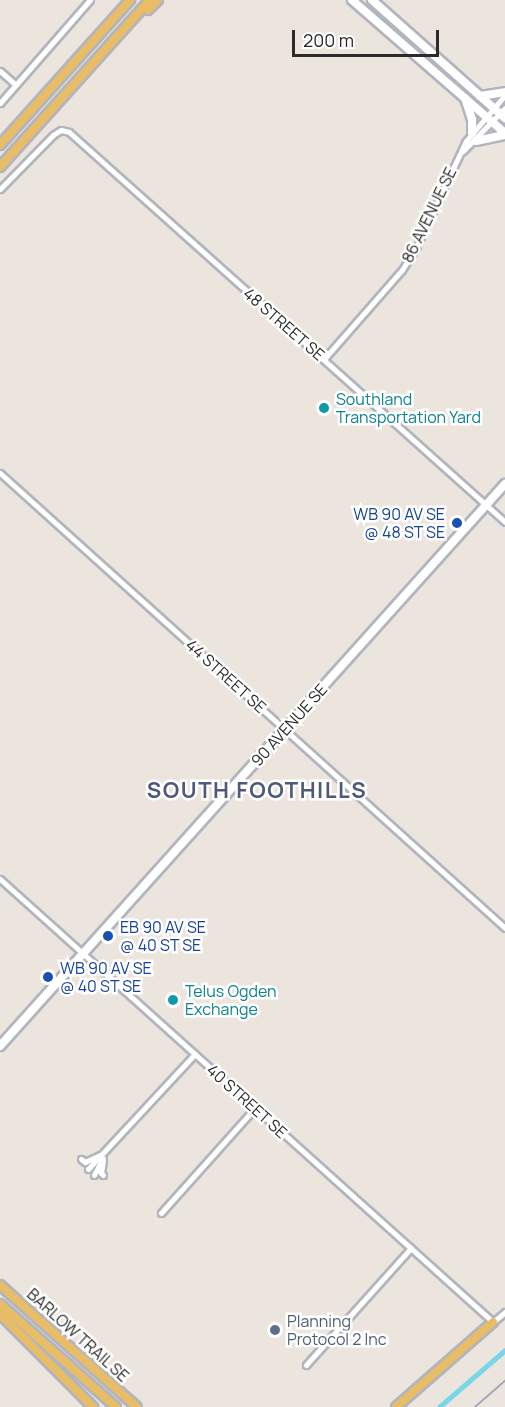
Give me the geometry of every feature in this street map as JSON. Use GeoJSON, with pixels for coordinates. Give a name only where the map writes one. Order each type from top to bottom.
{"type":"FeatureCollection","features":[{"type":"Feature","properties":{"kind":"main road"},"geometry":{"type":"LineString","coordinates":[[0,145],[129,0]]}},
{"type":"Feature","properties":{"kind":"main road"},"geometry":{"type":"LineString","coordinates":[[0,167],[148,0]]}},
{"type":"Feature","properties":{"kind":"main road"},"geometry":{"type":"LineString","coordinates":[[108,47],[158,0]]}},
{"type":"Feature","properties":{"kind":"main road","name":"BARLOW TRAIL SE"},"geometry":{"type":"LineString","coordinates":[[0,1285],[136,1407]]}},
{"type":"Feature","properties":{"kind":"main road","name":"BARLOW TRAIL SE"},"geometry":{"type":"LineString","coordinates":[[0,1304],[116,1407]]}},
{"type":"Feature","properties":{"kind":"main road"},"geometry":{"type":"LineString","coordinates":[[0,1314],[93,1407]]}},
{"type":"Feature","properties":{"kind":"main road"},"geometry":{"type":"LineString","coordinates":[[396,1407],[494,1322]]}},
{"type":"Feature","properties":{"kind":"street"},"geometry":{"type":"LineString","coordinates":[[0,103],[90,0]]}},
{"type":"Feature","properties":{"kind":"street"},"geometry":{"type":"LineString","coordinates":[[352,0],[465,96],[505,134]]}},
{"type":"Feature","properties":{"kind":"street"},"geometry":{"type":"LineString","coordinates":[[372,0],[501,112]]}},
{"type":"Feature","properties":{"kind":"street"},"geometry":{"type":"LineString","coordinates":[[0,71],[16,86]]}},
{"type":"Feature","properties":{"kind":"street"},"geometry":{"type":"LineString","coordinates":[[480,96],[505,94]]}},
{"type":"Feature","properties":{"kind":"street","name":"86 AVENUE SE"},"geometry":{"type":"LineString","coordinates":[[324,359],[402,270],[416,248],[444,183],[472,133],[501,112],[505,94]]}},
{"type":"Feature","properties":{"kind":"street"},"geometry":{"type":"LineString","coordinates":[[465,96],[472,120],[472,133]]}},
{"type":"Feature","properties":{"kind":"street","name":"86 AVENUE SE"},"geometry":{"type":"LineString","coordinates":[[462,152],[476,141],[490,119]]}},
{"type":"Feature","properties":{"kind":"street","name":"48 STREET SE"},"geometry":{"type":"LineString","coordinates":[[0,189],[53,135],[61,130],[69,132],[505,522]]}},
{"type":"Feature","properties":{"kind":"street"},"geometry":{"type":"LineString","coordinates":[[476,141],[505,134]]}},
{"type":"Feature","properties":{"kind":"street","name":"44 STREET SE"},"geometry":{"type":"LineString","coordinates":[[0,473],[505,928]]}},
{"type":"Feature","properties":{"kind":"street","name":"90 AVENUE SE"},"geometry":{"type":"LineString","coordinates":[[0,1046],[505,484]]}},
{"type":"Feature","properties":{"kind":"street","name":"40 STREET SE"},"geometry":{"type":"LineString","coordinates":[[0,879],[494,1322]]}},
{"type":"Feature","properties":{"kind":"street"},"geometry":{"type":"LineString","coordinates":[[88,1169],[105,1154],[195,1054]]}},
{"type":"Feature","properties":{"kind":"street"},"geometry":{"type":"LineString","coordinates":[[161,1213],[255,1108]]}},
{"type":"Feature","properties":{"kind":"street"},"geometry":{"type":"LineString","coordinates":[[81,1158],[85,1162],[105,1154]]}},
{"type":"Feature","properties":{"kind":"street"},"geometry":{"type":"LineString","coordinates":[[94,1175],[105,1154]]}},
{"type":"Feature","properties":{"kind":"street"},"geometry":{"type":"LineString","coordinates":[[103,1175],[101,1173],[105,1154]]}},
{"type":"Feature","properties":{"kind":"street"},"geometry":{"type":"LineString","coordinates":[[306,1365],[411,1248]]}},
{"type":"Feature","properties":{"kind":"street"},"geometry":{"type":"LineString","coordinates":[[494,1322],[505,1312]]}},
{"type":"Feature","properties":{"kind":"waterway"},"geometry":{"type":"LineString","coordinates":[[439,1407],[505,1350]]}},
{"type":"Feature","properties":{"kind":"railway"},"geometry":{"type":"LineString","coordinates":[[475,1407],[505,1381]]}},
{"type":"Feature","properties":{"kind":"place","name":"Southland Transportation Yard"},"geometry":{"type":"Point","coordinates":[324,408]}},
{"type":"Feature","properties":{"kind":"place","name":"WB 90 AV SE @ 48 ST SE"},"geometry":{"type":"Point","coordinates":[457,523]}},
{"type":"Feature","properties":{"kind":"place","name":"EB 90 AV SE @ 40 ST SE"},"geometry":{"type":"Point","coordinates":[108,936]}},
{"type":"Feature","properties":{"kind":"place","name":"WB 90 AV SE @ 40 ST SE"},"geometry":{"type":"Point","coordinates":[48,977]}},
{"type":"Feature","properties":{"kind":"place","name":"Telus Ogden Exchange"},"geometry":{"type":"Point","coordinates":[173,1000]}},
{"type":"Feature","properties":{"kind":"place","name":"Planning Protocol 2 Inc"},"geometry":{"type":"Point","coordinates":[275,1330]}},
{"type":"Feature","properties":{"kind":"district","name":"SOUTH FOOTHILLS"},"geometry":{"type":"Point","coordinates":[257,791]}}]}
